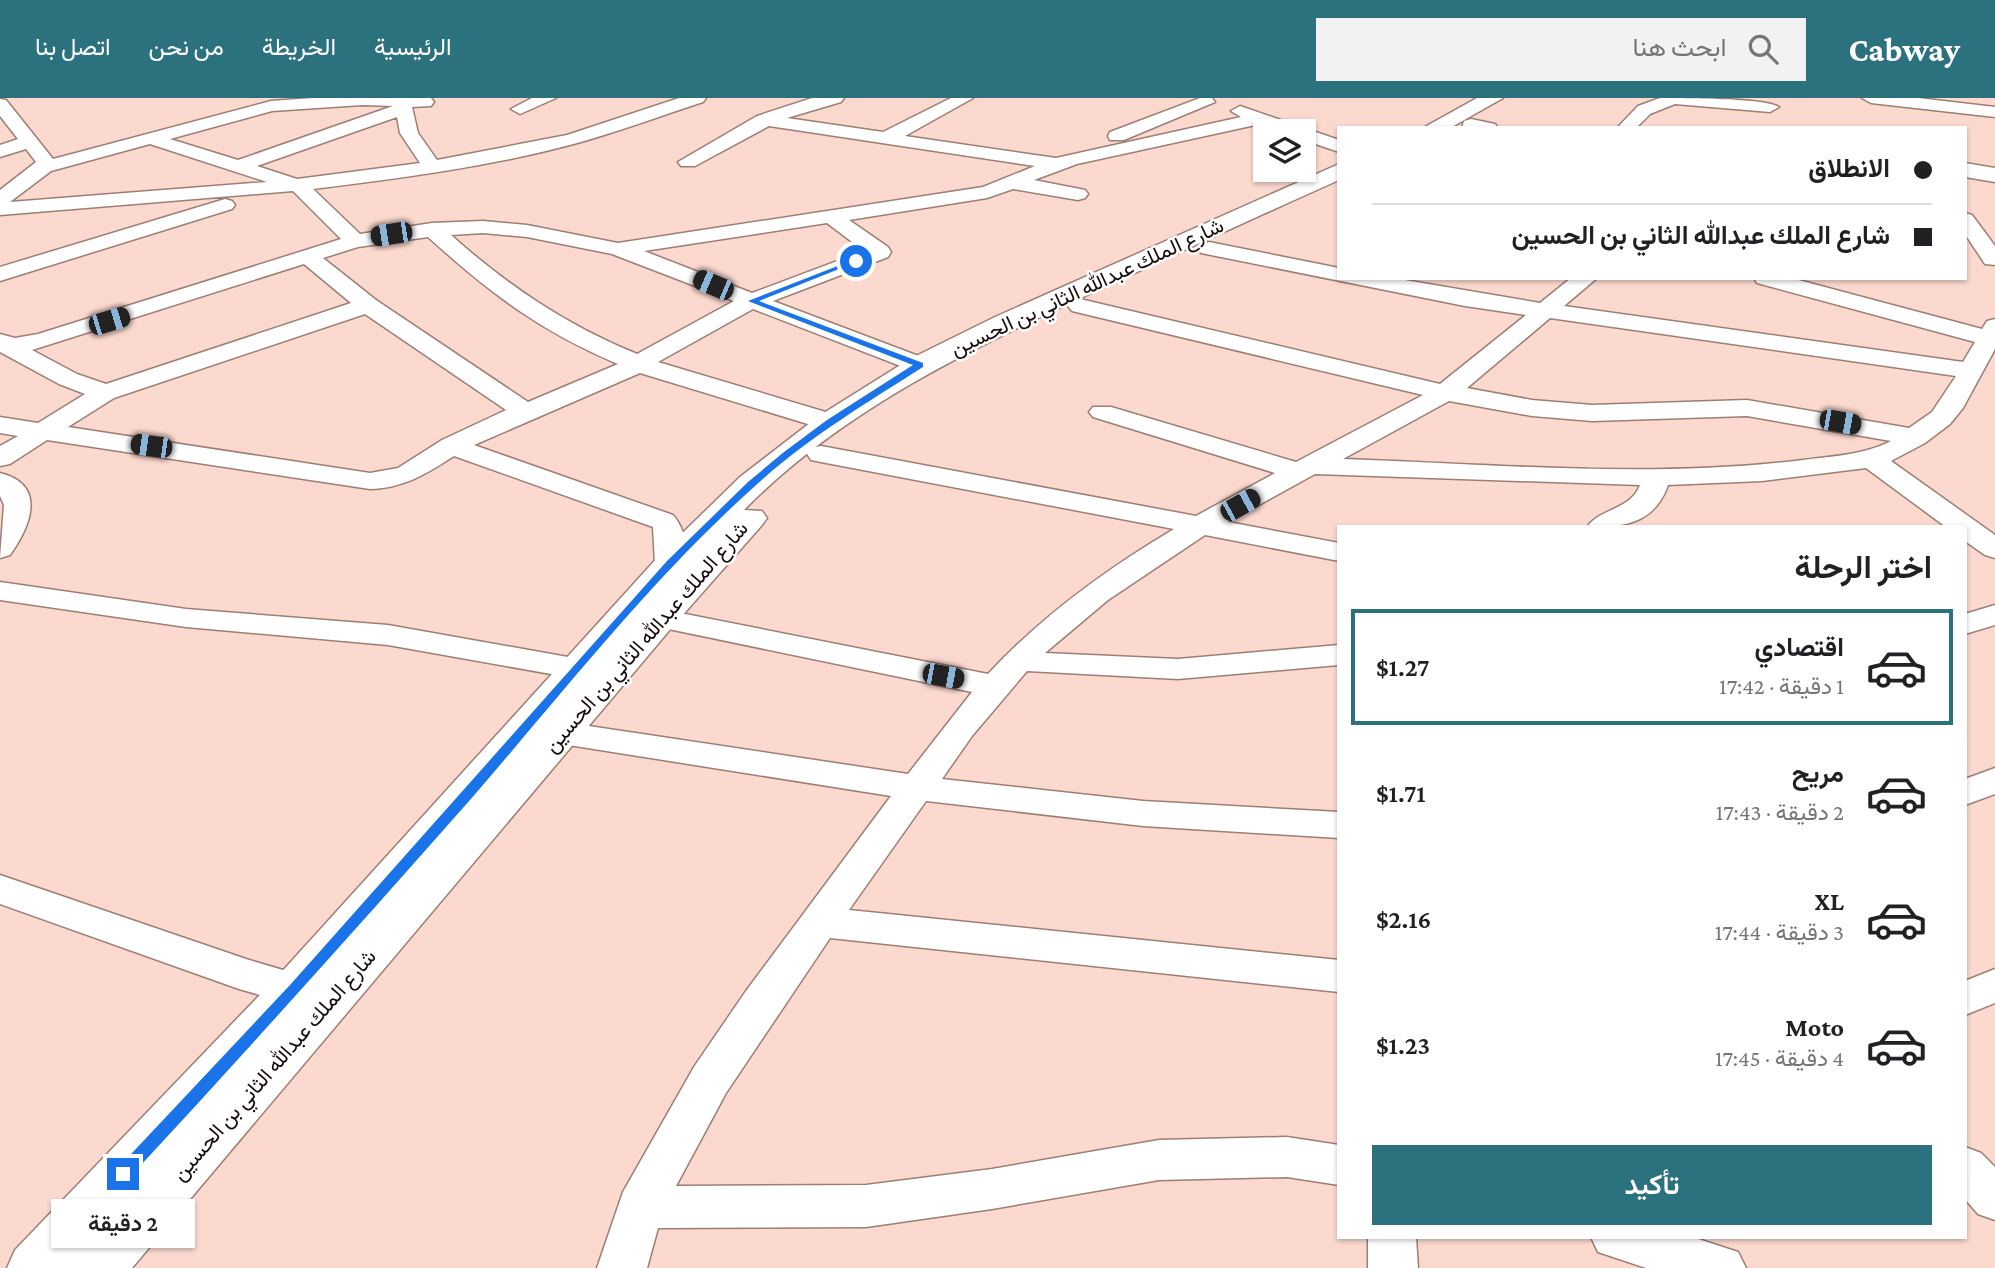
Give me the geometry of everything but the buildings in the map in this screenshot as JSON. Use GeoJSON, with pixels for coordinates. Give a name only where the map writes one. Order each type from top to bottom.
{"type":"FeatureCollection","features":[{"type":"Feature","properties":{"kind":"main road"},"geometry":{"type":"LineString","coordinates":[[1475,126],[1502,101]]}},
{"type":"Feature","properties":{"kind":"main road"},"geometry":{"type":"LineString","coordinates":[[1438,126],[1502,101]]}},
{"type":"Feature","properties":{"kind":"main road"},"geometry":{"type":"LineString","coordinates":[[1967,170],[1995,175]]}},
{"type":"Feature","properties":{"kind":"main road","name":"شارع الملك عبدالله الثاني بن الحسين"},"geometry":{"type":"LineString","coordinates":[[96,1268],[264,1049],[295,989],[670,564],[751,484],[826,438],[881,411],[931,380],[1337,172]]}},
{"type":"Feature","properties":{"kind":"main road","name":"شارع الملك عبدالله الثاني بن الحسين"},"geometry":{"type":"LineString","coordinates":[[35,1268],[264,1049],[562,733],[660,618],[826,438],[920,365],[1337,189]]}},
{"type":"Feature","properties":{"kind":"street"},"geometry":{"type":"LineString","coordinates":[[520,108],[547,98]]}},
{"type":"Feature","properties":{"kind":"street"},"geometry":{"type":"LineString","coordinates":[[0,209],[289,187],[431,165],[556,143],[696,98]]}},
{"type":"Feature","properties":{"kind":"street"},"geometry":{"type":"LineString","coordinates":[[688,162],[763,120],[801,106],[835,98]]}},
{"type":"Feature","properties":{"kind":"street"},"geometry":{"type":"LineString","coordinates":[[884,139],[964,98]]}},
{"type":"Feature","properties":{"kind":"street"},"geometry":{"type":"LineString","coordinates":[[1182,98],[1262,118]]}},
{"type":"Feature","properties":{"kind":"street"},"geometry":{"type":"LineString","coordinates":[[1871,98],[1995,112]]}},
{"type":"Feature","properties":{"kind":"street"},"geometry":{"type":"LineString","coordinates":[[1628,126],[1643,110],[1675,99],[1770,107]]}},
{"type":"Feature","properties":{"kind":"street"},"geometry":{"type":"LineString","coordinates":[[2,100],[45,158],[44,167]]}},
{"type":"Feature","properties":{"kind":"street"},"geometry":{"type":"LineString","coordinates":[[243,165],[430,100]]}},
{"type":"Feature","properties":{"kind":"street"},"geometry":{"type":"LineString","coordinates":[[0,200],[44,167],[284,104],[430,100]]}},
{"type":"Feature","properties":{"kind":"street"},"geometry":{"type":"LineString","coordinates":[[1087,155],[1103,142],[1138,126],[1206,102]]}},
{"type":"Feature","properties":{"kind":"street"},"geometry":{"type":"LineString","coordinates":[[404,108],[409,133],[431,165]]}},
{"type":"Feature","properties":{"kind":"street"},"geometry":{"type":"LineString","coordinates":[[618,249],[987,192],[1087,155],[1262,118]]}},
{"type":"Feature","properties":{"kind":"street"},"geometry":{"type":"LineString","coordinates":[[763,120],[1058,164]]}},
{"type":"Feature","properties":{"kind":"street"},"geometry":{"type":"LineString","coordinates":[[321,136],[346,148]]}},
{"type":"Feature","properties":{"kind":"street"},"geometry":{"type":"LineString","coordinates":[[149,138],[243,165],[289,187],[355,241]]}},
{"type":"Feature","properties":{"kind":"street"},"geometry":{"type":"LineString","coordinates":[[1316,138],[1337,145]]}},
{"type":"Feature","properties":{"kind":"street"},"geometry":{"type":"LineString","coordinates":[[0,151],[31,141]]}},
{"type":"Feature","properties":{"kind":"street"},"geometry":{"type":"LineString","coordinates":[[366,157],[396,170]]}},
{"type":"Feature","properties":{"kind":"street"},"geometry":{"type":"LineString","coordinates":[[1014,183],[1079,194]]}},
{"type":"Feature","properties":{"kind":"street"},"geometry":{"type":"LineString","coordinates":[[0,274],[289,187]]}},
{"type":"Feature","properties":{"kind":"street"},"geometry":{"type":"LineString","coordinates":[[0,425],[378,481],[408,474],[451,446],[523,410],[592,386],[638,364],[751,301],[880,252],[829,215]]}},
{"type":"Feature","properties":{"kind":"street"},"geometry":{"type":"LineString","coordinates":[[1967,222],[1994,259]]}},
{"type":"Feature","properties":{"kind":"street"},"geometry":{"type":"LineString","coordinates":[[2,342],[41,341],[355,241],[432,229],[505,228],[618,249],[920,365]]}},
{"type":"Feature","properties":{"kind":"street"},"geometry":{"type":"LineString","coordinates":[[432,229],[522,305],[551,322],[638,364],[826,438],[1201,527],[1337,552]]}},
{"type":"Feature","properties":{"kind":"street"},"geometry":{"type":"LineString","coordinates":[[1967,252],[1994,259]]}},
{"type":"Feature","properties":{"kind":"street"},"geometry":{"type":"LineString","coordinates":[[308,257],[368,305],[523,410]]}},
{"type":"Feature","properties":{"kind":"street"},"geometry":{"type":"LineString","coordinates":[[1166,260],[1337,275]]}},
{"type":"Feature","properties":{"kind":"street"},"geometry":{"type":"LineString","coordinates":[[1369,280],[1544,310],[1972,371]]}},
{"type":"Feature","properties":{"kind":"street"},"geometry":{"type":"LineString","coordinates":[[622,1268],[640,1207],[710,1080],[761,1002],[915,789],[995,686],[1019,661],[1064,618],[1099,592],[1201,527],[1444,392],[1495,356],[1544,310],[1583,280]]}},
{"type":"Feature","properties":{"kind":"street"},"geometry":{"type":"LineString","coordinates":[[1102,412],[1304,469],[1397,469],[1655,477],[1762,473],[1871,459],[1916,437],[1941,418],[1954,403],[1992,335],[1773,280]]}},
{"type":"Feature","properties":{"kind":"street"},"geometry":{"type":"LineString","coordinates":[[0,458],[105,393],[368,305]]}},
{"type":"Feature","properties":{"kind":"street"},"geometry":{"type":"LineString","coordinates":[[1080,306],[1444,392],[1564,411],[1724,408],[1771,410],[1916,437]]}},
{"type":"Feature","properties":{"kind":"street"},"geometry":{"type":"LineString","coordinates":[[2,342],[68,379],[105,393]]}},
{"type":"Feature","properties":{"kind":"street"},"geometry":{"type":"LineString","coordinates":[[1355,442],[1397,469]]}},
{"type":"Feature","properties":{"kind":"street"},"geometry":{"type":"LineString","coordinates":[[451,446],[666,523],[670,530],[670,564]]}},
{"type":"Feature","properties":{"kind":"street"},"geometry":{"type":"LineString","coordinates":[[1871,459],[1962,525]]}},
{"type":"Feature","properties":{"kind":"street"},"geometry":{"type":"LineString","coordinates":[[1604,525],[1647,500],[1655,490],[1655,477]]}},
{"type":"Feature","properties":{"kind":"street"},"geometry":{"type":"LineString","coordinates":[[0,481],[19,499],[20,510],[0,549]]}},
{"type":"Feature","properties":{"kind":"street"},"geometry":{"type":"LineString","coordinates":[[1967,528],[1995,549]]}},
{"type":"Feature","properties":{"kind":"street"},"geometry":{"type":"LineString","coordinates":[[0,591],[186,618],[388,635],[579,669]]}},
{"type":"Feature","properties":{"kind":"street"},"geometry":{"type":"LineString","coordinates":[[1967,624],[1995,614]]}},
{"type":"Feature","properties":{"kind":"street"},"geometry":{"type":"LineString","coordinates":[[660,618],[995,686]]}},
{"type":"Feature","properties":{"kind":"street"},"geometry":{"type":"LineString","coordinates":[[1019,661],[1156,669],[1323,655]]}},
{"type":"Feature","properties":{"kind":"street"},"geometry":{"type":"LineString","coordinates":[[562,733],[915,789],[1163,817],[1337,825]]}},
{"type":"Feature","properties":{"kind":"street"},"geometry":{"type":"LineString","coordinates":[[1967,792],[1995,780]]}},
{"type":"Feature","properties":{"kind":"street"},"geometry":{"type":"LineString","coordinates":[[0,889],[239,974],[295,989]]}},
{"type":"Feature","properties":{"kind":"street"},"geometry":{"type":"LineString","coordinates":[[821,922],[1337,976]]}},
{"type":"Feature","properties":{"kind":"street"},"geometry":{"type":"LineString","coordinates":[[1967,998],[1995,985]]}},
{"type":"Feature","properties":{"kind":"street"},"geometry":{"type":"LineString","coordinates":[[640,1207],[866,1206],[992,1189],[1158,1160],[1287,1157],[1337,1165]]}},
{"type":"Feature","properties":{"kind":"street"},"geometry":{"type":"LineString","coordinates":[[1967,1169],[1995,1199]]}},
{"type":"Feature","properties":{"kind":"street"},"geometry":{"type":"LineString","coordinates":[[1392,1239],[1393,1268]]}},
{"type":"Feature","properties":{"kind":"street"},"geometry":{"type":"LineString","coordinates":[[1622,1239],[1721,1268]]}},
{"type":"Feature","properties":{"kind":"route"},"geometry":{"type":"LineString","coordinates":[[123,1174],[295,989],[670,564],[751,484],[787,454],[830,422],[920,365],[751,301],[856,261]]}}]}
